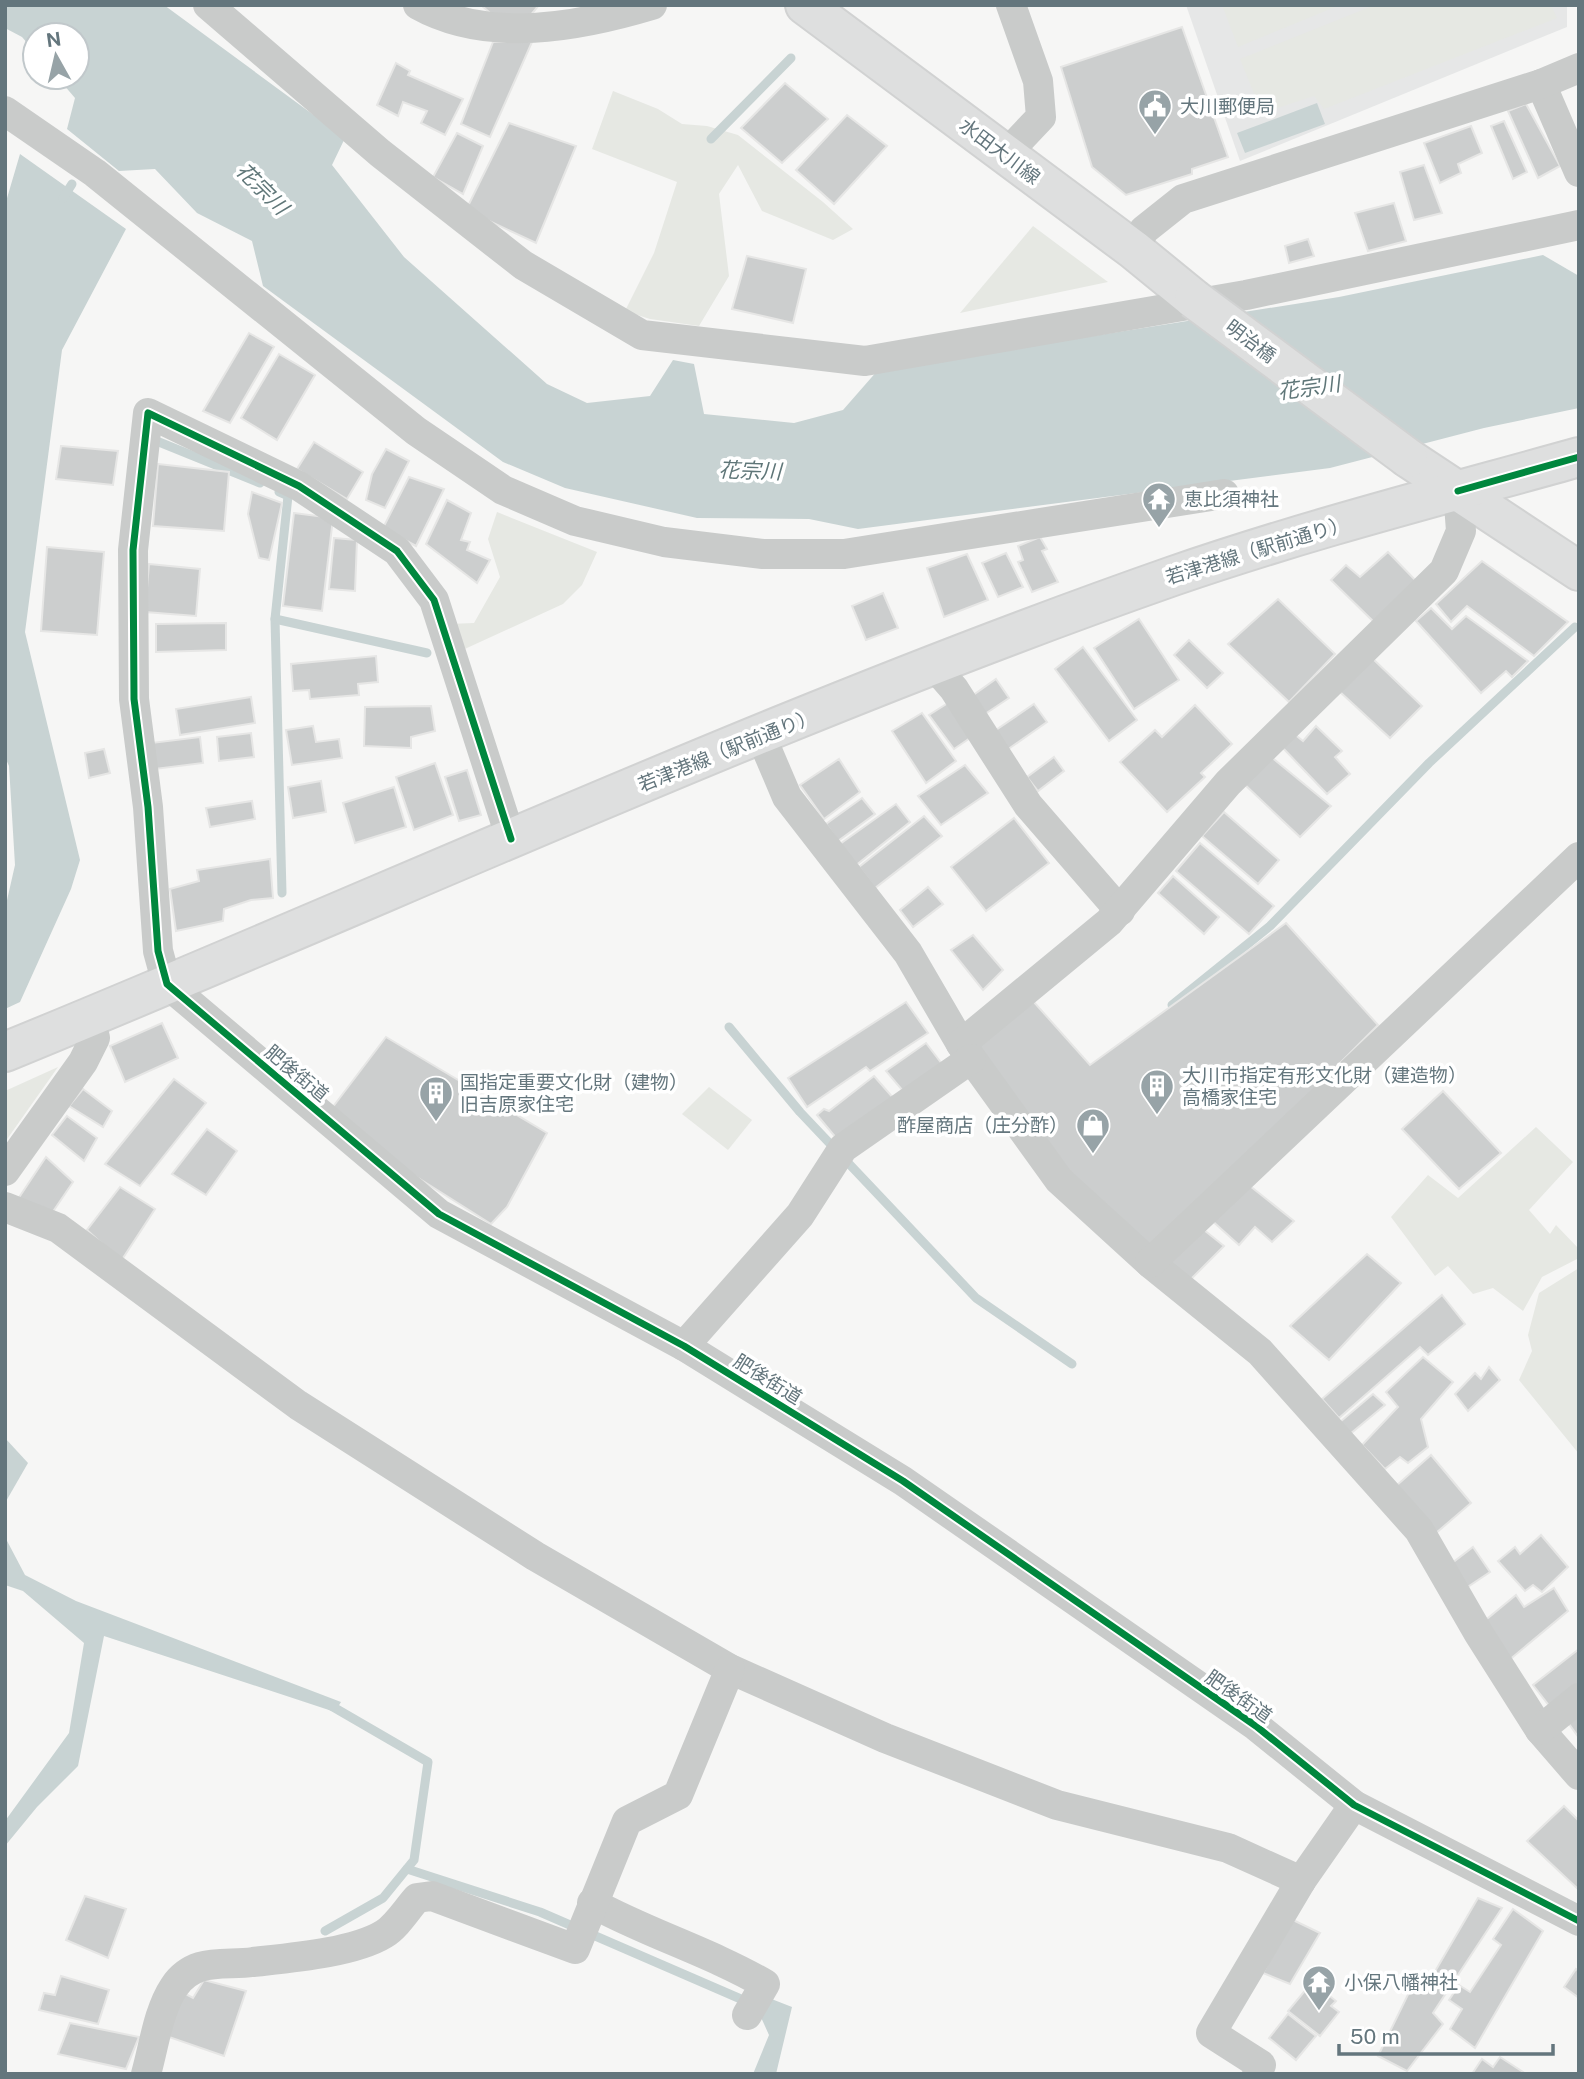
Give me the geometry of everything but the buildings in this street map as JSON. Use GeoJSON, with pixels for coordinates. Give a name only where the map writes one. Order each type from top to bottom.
{"type":"FeatureCollection","features":[{"type":"Feature","properties":{"kind":"main road","name":"水田大川線"},"geometry":{"type":"LineString","coordinates":[[815,13],[1134,250],[1194,299]]}},
{"type":"Feature","properties":{"kind":"main road","name":"明治橋"},"geometry":{"type":"LineString","coordinates":[[1194,299],[1408,458],[1458,491]]}},
{"type":"Feature","properties":{"kind":"main road","name":"若津港線（駅前通り）"},"geometry":{"type":"LineString","coordinates":[[8,1051],[511,839],[1005,637],[1177,575],[1579,457]]}},
{"type":"Feature","properties":{"kind":"main road"},"geometry":{"type":"LineString","coordinates":[[1458,491],[1579,571]]}},
{"type":"Feature","properties":{"kind":"street"},"geometry":{"type":"LineString","coordinates":[[208,5],[380,153],[523,265],[642,335],[865,361],[1246,295],[1579,225]]}},
{"type":"Feature","properties":{"kind":"street"},"geometry":{"type":"LineString","coordinates":[[418,5],[432,13],[475,25],[521,29],[615,16],[652,5]]}},
{"type":"Feature","properties":{"kind":"street"},"geometry":{"type":"LineString","coordinates":[[1005,155],[1041,117],[1038,81],[1011,5]]}},
{"type":"Feature","properties":{"kind":"street"},"geometry":{"type":"LineString","coordinates":[[1134,250],[1144,230],[1183,199],[1541,84],[1579,68]]}},
{"type":"Feature","properties":{"kind":"street"},"geometry":{"type":"LineString","coordinates":[[1541,84],[1579,172]]}},
{"type":"Feature","properties":{"kind":"street"},"geometry":{"type":"LineString","coordinates":[[5,111],[85,165],[416,431],[503,490],[575,521],[677,544],[764,554],[844,554],[1224,494]]}},
{"type":"Feature","properties":{"kind":"street"},"geometry":{"type":"LineString","coordinates":[[167,984],[158,951],[148,807],[134,699],[133,550],[148,413],[299,486],[397,551],[434,600],[511,839]]}},
{"type":"Feature","properties":{"kind":"street"},"geometry":{"type":"LineString","coordinates":[[684,1346],[800,1214],[840,1153],[966,1051],[1120,911],[1228,783],[1444,571],[1461,531],[1458,491]]}},
{"type":"Feature","properties":{"kind":"street"},"geometry":{"type":"LineString","coordinates":[[934,666],[954,689],[1028,805],[1120,911]]}},
{"type":"Feature","properties":{"kind":"street"},"geometry":{"type":"LineString","coordinates":[[761,736],[787,797],[908,953],[966,1051],[1059,1180],[1150,1263],[1261,1352],[1419,1530],[1479,1634],[1541,1730],[1579,1775]]}},
{"type":"Feature","properties":{"kind":"street"},"geometry":{"type":"LineString","coordinates":[[1150,1263],[1579,857]]}},
{"type":"Feature","properties":{"kind":"street","name":"肥後街道"},"geometry":{"type":"LineString","coordinates":[[167,984],[439,1214],[684,1346],[903,1481],[1256,1726],[1354,1805],[1579,1921]]}},
{"type":"Feature","properties":{"kind":"street"},"geometry":{"type":"LineString","coordinates":[[5,1171],[83,1062],[95,1038],[90,1018]]}},
{"type":"Feature","properties":{"kind":"street"},"geometry":{"type":"LineString","coordinates":[[5,1207],[58,1228],[298,1405],[536,1556],[730,1669],[885,1738],[1057,1805],[1228,1848],[1301,1881]]}},
{"type":"Feature","properties":{"kind":"street"},"geometry":{"type":"LineString","coordinates":[[146,2074],[164,2010],[175,1986],[192,1970],[219,1961],[250,1963],[353,1946],[385,1934],[416,1898],[432,1896],[575,1949],[627,1821],[678,1795],[730,1669]]}},
{"type":"Feature","properties":{"kind":"street"},"geometry":{"type":"LineString","coordinates":[[1541,1730],[1579,1698]]}},
{"type":"Feature","properties":{"kind":"street"},"geometry":{"type":"LineString","coordinates":[[1257,2074],[1261,2066],[1211,2033],[1301,1881],[1354,1805]]}},
{"type":"Feature","properties":{"kind":"street"},"geometry":{"type":"LineString","coordinates":[[587,1919],[632,1925],[729,1963],[765,1984],[752,2007]]}},
{"type":"Feature","properties":{"kind":"shaded area"},"geometry":{"type":"Polygon","coordinates":[[[1186,5],[1567,5],[1567,27],[1240,161],[1186,5]]]}},
{"type":"Feature","properties":{"kind":"shaded area"},"geometry":{"type":"Polygon","coordinates":[[[1222,5],[1340,5],[1238,47],[1222,5]]]}},
{"type":"Feature","properties":{"kind":"shaded area"},"geometry":{"type":"Polygon","coordinates":[[[1375,5],[1551,5],[1557,18],[1324,109],[1314,96],[1262,113],[1240,59],[1375,5]]]}},
{"type":"Feature","properties":{"kind":"shaded area"},"geometry":{"type":"Polygon","coordinates":[[[613,91],[658,109],[682,124],[707,126],[738,135],[853,229],[833,240],[762,211],[738,165],[719,194],[729,276],[699,326],[650,319],[625,311],[654,253],[677,182],[592,149],[613,91]]]}},
{"type":"Feature","properties":{"kind":"shaded area"},"geometry":{"type":"Polygon","coordinates":[[[1033,226],[1108,282],[960,313],[1033,226]]]}},
{"type":"Feature","properties":{"kind":"shaded area"},"geometry":{"type":"Polygon","coordinates":[[[497,512],[597,552],[582,585],[563,604],[456,653],[449,624],[474,623],[500,577],[488,539],[497,512]]]}},
{"type":"Feature","properties":{"kind":"shaded area"},"geometry":{"type":"Polygon","coordinates":[[[58,1067],[5,1142],[5,1091],[58,1067]]]}},
{"type":"Feature","properties":{"kind":"shaded area"},"geometry":{"type":"Polygon","coordinates":[[[709,1087],[752,1120],[728,1150],[682,1114],[709,1087]]]}},
{"type":"Feature","properties":{"kind":"shaded area"},"geometry":{"type":"Polygon","coordinates":[[[1536,1127],[1573,1162],[1529,1210],[1550,1234],[1556,1225],[1579,1249],[1579,1258],[1542,1277],[1523,1311],[1493,1288],[1473,1294],[1448,1266],[1435,1276],[1391,1217],[1428,1175],[1458,1198],[1536,1127]]]}},
{"type":"Feature","properties":{"kind":"shaded area"},"geometry":{"type":"Polygon","coordinates":[[[1579,1268],[1579,1454],[1519,1380],[1532,1351],[1528,1335],[1539,1293],[1579,1268]]]}},
{"type":"Feature","properties":{"kind":"water","name":"花宗川"},"geometry":{"type":"Polygon","coordinates":[[[5,5],[164,5],[345,138],[332,165],[404,257],[547,384],[587,403],[650,396],[673,360],[694,364],[704,414],[794,423],[843,410],[878,370],[1339,297],[1543,255],[1579,276],[1579,408],[1484,428],[1330,468],[858,529],[809,519],[697,518],[565,488],[503,462],[263,286],[252,241],[197,213],[155,169],[119,171],[67,129],[75,98],[69,91],[91,91],[91,21],[21,21],[21,36],[5,28],[5,5]]]}},
{"type":"Feature","properties":{"kind":"water"},"geometry":{"type":"Polygon","coordinates":[[[1317,103],[1325,124],[1245,153],[1237,133],[1317,103]]]}},
{"type":"Feature","properties":{"kind":"water"},"geometry":{"type":"Polygon","coordinates":[[[20,154],[126,229],[62,350],[25,632],[80,860],[71,889],[20,1002],[5,1009],[5,909],[15,865],[9,766],[5,757],[5,205],[20,154]]]}},
{"type":"Feature","properties":{"kind":"water"},"geometry":{"type":"Polygon","coordinates":[[[5,1438],[28,1463],[5,1503],[5,1438]]]}},
{"type":"Feature","properties":{"kind":"water"},"geometry":{"type":"Polygon","coordinates":[[[5,1537],[25,1575],[76,1601],[341,1702],[335,1712],[104,1636],[78,1766],[37,1807],[5,1846],[5,1821],[69,1733],[84,1643],[23,1591],[5,1585],[5,1537]]]}},
{"type":"Feature","properties":{"kind":"water"},"geometry":{"type":"Polygon","coordinates":[[[769,1998],[792,2007],[776,2074],[753,2074],[769,2035],[759,2013],[769,1998]]]}},
{"type":"Feature","properties":{"kind":"waterway"},"geometry":{"type":"LineString","coordinates":[[711,139],[791,58]]}},
{"type":"Feature","properties":{"kind":"waterway"},"geometry":{"type":"LineString","coordinates":[[63,198],[72,184]]}},
{"type":"Feature","properties":{"kind":"waterway"},"geometry":{"type":"LineString","coordinates":[[159,442],[260,483]]}},
{"type":"Feature","properties":{"kind":"waterway"},"geometry":{"type":"LineString","coordinates":[[279,492],[288,496],[275,619],[282,893]]}},
{"type":"Feature","properties":{"kind":"waterway"},"geometry":{"type":"LineString","coordinates":[[275,619],[427,653]]}},
{"type":"Feature","properties":{"kind":"waterway"},"geometry":{"type":"LineString","coordinates":[[1172,1005],[1270,926],[1429,763],[1575,627]]}},
{"type":"Feature","properties":{"kind":"waterway"},"geometry":{"type":"LineString","coordinates":[[729,1027],[800,1112],[976,1298],[1072,1364]]}},
{"type":"Feature","properties":{"kind":"waterway"},"geometry":{"type":"LineString","coordinates":[[325,1931],[383,1898],[414,1860],[428,1762],[328,1704]]}},
{"type":"Feature","properties":{"kind":"waterway"},"geometry":{"type":"LineString","coordinates":[[407,1869],[540,1912],[750,2003]]}},
{"type":"Feature","properties":{"kind":"cycle path"},"geometry":{"type":"LineString","coordinates":[[511,839],[434,600],[397,551],[299,486],[148,413],[133,550],[134,699],[148,807],[158,951],[167,984],[439,1214],[684,1346],[903,1481],[1256,1726],[1354,1805],[1579,1921]]}},
{"type":"Feature","properties":{"kind":"cycle path"},"geometry":{"type":"LineString","coordinates":[[1458,491],[1579,457]]}},
{"type":"Feature","properties":{"kind":"place","name":"大川郵便局"},"geometry":{"type":"Point","coordinates":[1155,136]}},
{"type":"Feature","properties":{"kind":"place","name":"恵比須神社"},"geometry":{"type":"Point","coordinates":[1159,529]}},
{"type":"Feature","properties":{"kind":"place","name":"大川市指定有形文化財（建造物） 高橋家住宅"},"geometry":{"type":"Point","coordinates":[1157,1116]}},
{"type":"Feature","properties":{"kind":"place","name":"国指定重要文化財（建物） 旧吉原家住宅"},"geometry":{"type":"Point","coordinates":[436,1123]}},
{"type":"Feature","properties":{"kind":"place","name":"酢屋商店（庄分酢）"},"geometry":{"type":"Point","coordinates":[1093,1155]}},
{"type":"Feature","properties":{"kind":"place","name":"小保八幡神社"},"geometry":{"type":"Point","coordinates":[1319,2012]}}]}
